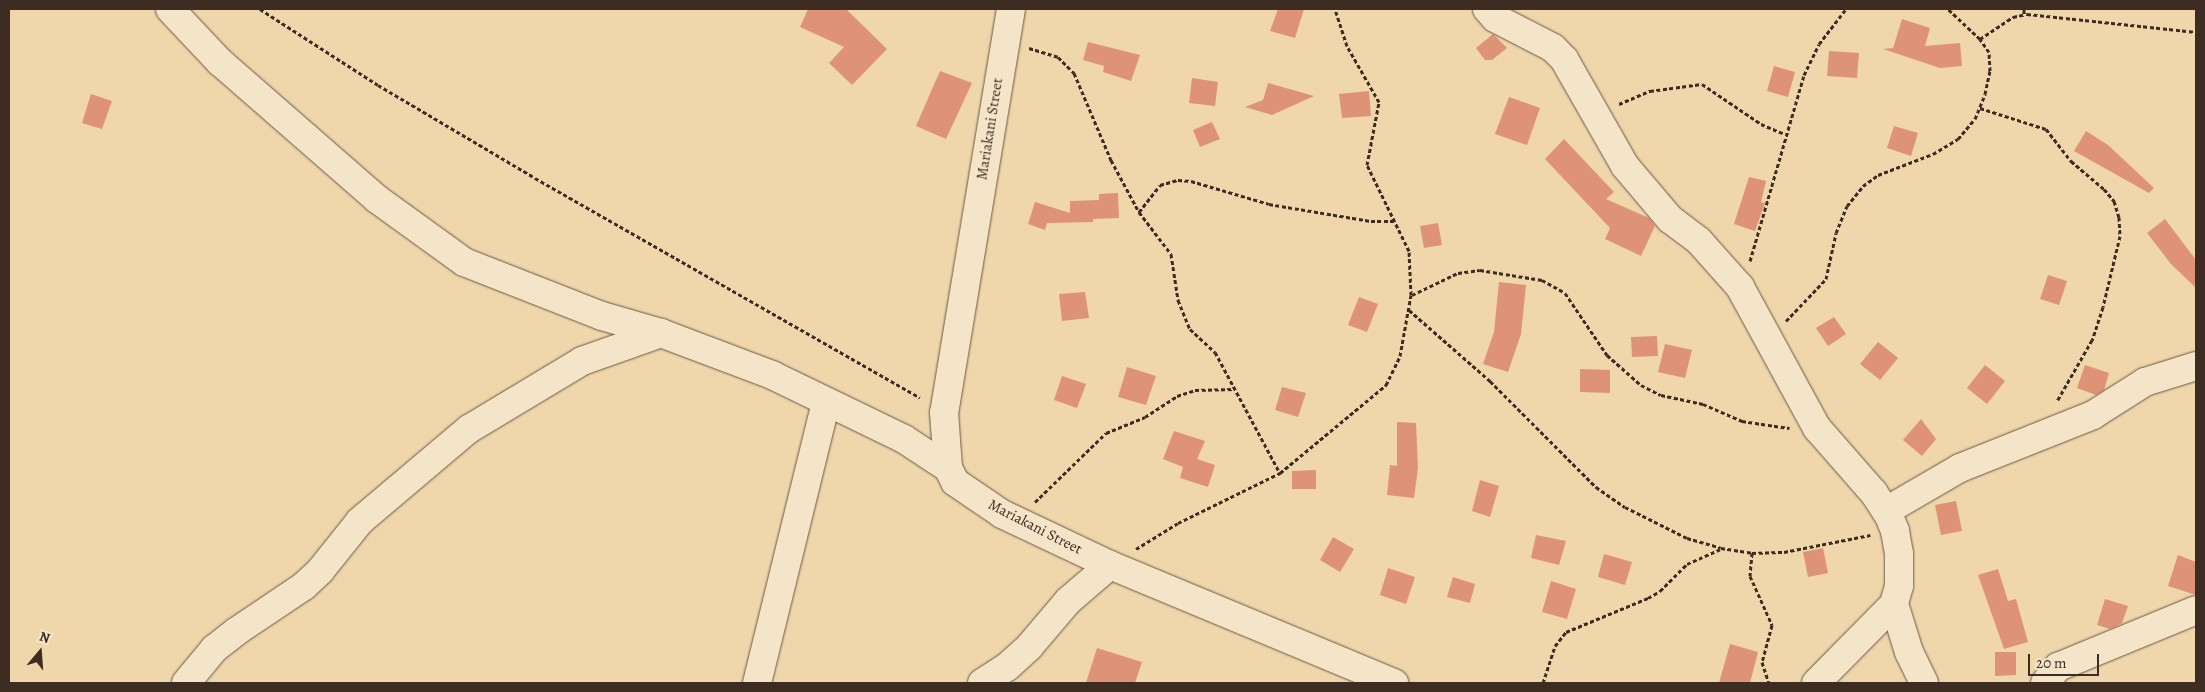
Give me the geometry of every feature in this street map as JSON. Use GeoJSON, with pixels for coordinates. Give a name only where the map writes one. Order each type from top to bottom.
{"type":"FeatureCollection","features":[{"type":"Feature","properties":{"kind":"street"},"geometry":{"type":"LineString","coordinates":[[170,9],[220,62],[377,199],[464,262],[602,316],[661,332],[772,375],[904,439],[948,468]]}},
{"type":"Feature","properties":{"kind":"street","name":"Mariakani Street"},"geometry":{"type":"LineString","coordinates":[[1011,9],[944,412],[948,468],[956,482],[1012,518],[1110,565],[1394,683]]}},
{"type":"Feature","properties":{"kind":"street"},"geometry":{"type":"LineString","coordinates":[[1487,9],[1495,18],[1553,48],[1564,59],[1589,106],[1625,166],[1651,200],[1670,219],[1699,240],[1740,287],[1770,337],[1817,428],[1874,493],[1890,521],[1899,586],[1894,604],[1816,683]]}},
{"type":"Feature","properties":{"kind":"street"},"geometry":{"type":"LineString","coordinates":[[186,683],[214,649],[237,630],[304,586],[320,571],[360,521],[468,429],[582,361],[661,332]]}},
{"type":"Feature","properties":{"kind":"street"},"geometry":{"type":"LineString","coordinates":[[1890,521],[1937,479],[2042,433],[2093,415],[2145,382],[2196,366]]}},
{"type":"Feature","properties":{"kind":"street"},"geometry":{"type":"LineString","coordinates":[[757,683],[826,402]]}},
{"type":"Feature","properties":{"kind":"street"},"geometry":{"type":"LineString","coordinates":[[982,683],[1014,660],[1068,601],[1110,565]]}},
{"type":"Feature","properties":{"kind":"street"},"geometry":{"type":"LineString","coordinates":[[1894,604],[1909,652],[1924,683]]}},
{"type":"Feature","properties":{"kind":"street"},"geometry":{"type":"LineString","coordinates":[[2046,683],[2050,672],[2065,663],[2196,610]]}},
{"type":"Feature","properties":{"kind":"path"},"geometry":{"type":"LineString","coordinates":[[260,9],[378,85],[535,178],[944,412]]}},
{"type":"Feature","properties":{"kind":"path"},"geometry":{"type":"LineString","coordinates":[[1110,565],[1178,523],[1280,473],[1386,385],[1400,356],[1411,295],[1409,250],[1396,220],[1367,165],[1379,102],[1347,46],[1335,9]]}},
{"type":"Feature","properties":{"kind":"path"},"geometry":{"type":"LineString","coordinates":[[1740,287],[1770,199],[1785,134],[1804,75],[1819,44],[1846,9]]}},
{"type":"Feature","properties":{"kind":"path"},"geometry":{"type":"LineString","coordinates":[[1770,337],[1826,279],[1836,233],[1847,206],[1863,186],[1878,175],[1933,154],[1958,140],[1980,108],[1990,71],[1988,52],[1980,40],[1948,9]]}},
{"type":"Feature","properties":{"kind":"path"},"geometry":{"type":"LineString","coordinates":[[2024,9],[2024,14]]}},
{"type":"Feature","properties":{"kind":"path"},"geometry":{"type":"LineString","coordinates":[[1980,40],[2013,17],[2024,14],[2196,32]]}},
{"type":"Feature","properties":{"kind":"path"},"geometry":{"type":"LineString","coordinates":[[1004,43],[1043,51],[1067,63],[1110,160],[1139,212],[1170,254],[1178,300],[1190,329],[1215,352],[1280,473]]}},
{"type":"Feature","properties":{"kind":"path"},"geometry":{"type":"LineString","coordinates":[[1589,106],[1608,108],[1650,91],[1702,84],[1761,124],[1785,134]]}},
{"type":"Feature","properties":{"kind":"path"},"geometry":{"type":"LineString","coordinates":[[1980,108],[2046,129],[2071,161],[2104,189],[2114,201],[2119,217],[2120,236],[2115,264],[2092,340],[2042,433]]}},
{"type":"Feature","properties":{"kind":"path"},"geometry":{"type":"LineString","coordinates":[[1139,212],[1160,185],[1178,180],[1191,181],[1269,204],[1371,221],[1396,220]]}},
{"type":"Feature","properties":{"kind":"path"},"geometry":{"type":"LineString","coordinates":[[1411,295],[1458,273],[1480,270],[1542,280],[1565,293],[1608,355],[1641,385],[1661,395],[1703,404],[1759,425],[1817,428]]}},
{"type":"Feature","properties":{"kind":"path"},"geometry":{"type":"LineString","coordinates":[[1409,310],[1490,381],[1596,487],[1648,518],[1687,538],[1721,548],[1752,553],[1784,552],[1890,521]]}},
{"type":"Feature","properties":{"kind":"path"},"geometry":{"type":"LineString","coordinates":[[1012,518],[1059,481],[1106,433],[1146,417],[1177,396],[1204,389],[1236,389]]}},
{"type":"Feature","properties":{"kind":"path"},"geometry":{"type":"LineString","coordinates":[[1543,683],[1555,646],[1566,632],[1648,598],[1660,591],[1687,564],[1721,548]]}},
{"type":"Feature","properties":{"kind":"path"},"geometry":{"type":"LineString","coordinates":[[1752,553],[1750,576],[1772,625],[1762,662],[1769,683]]}},
{"type":"Feature","properties":{"kind":"building"},"geometry":{"type":"Polygon","coordinates":[[[808,9],[846,9],[887,49],[852,85],[829,63],[844,47],[800,27],[808,9]]]}},
{"type":"Feature","properties":{"kind":"building"},"geometry":{"type":"Polygon","coordinates":[[[1278,9],[1304,9],[1295,38],[1270,31],[1278,9]]]}},
{"type":"Feature","properties":{"kind":"building"},"geometry":{"type":"Polygon","coordinates":[[[1902,19],[1930,28],[1925,46],[1960,43],[1962,66],[1940,68],[1883,49],[1893,48],[1902,19]]]}},
{"type":"Feature","properties":{"kind":"building"},"geometry":{"type":"Polygon","coordinates":[[[1493,34],[1507,48],[1492,60],[1485,60],[1476,48],[1493,34]]]}},
{"type":"Feature","properties":{"kind":"building"},"geometry":{"type":"Polygon","coordinates":[[[1088,42],[1140,55],[1131,81],[1103,72],[1104,66],[1083,60],[1088,42]]]}},
{"type":"Feature","properties":{"kind":"building"},"geometry":{"type":"Polygon","coordinates":[[[1829,51],[1859,53],[1857,78],[1827,76],[1829,51]]]}},
{"type":"Feature","properties":{"kind":"building"},"geometry":{"type":"Polygon","coordinates":[[[1774,66],[1795,72],[1788,97],[1767,91],[1774,66]]]}},
{"type":"Feature","properties":{"kind":"building"},"geometry":{"type":"Polygon","coordinates":[[[940,71],[972,83],[946,139],[916,126],[940,71]]]}},
{"type":"Feature","properties":{"kind":"building"},"geometry":{"type":"Polygon","coordinates":[[[1192,78],[1218,82],[1215,106],[1189,103],[1192,78]]]}},
{"type":"Feature","properties":{"kind":"building"},"geometry":{"type":"Polygon","coordinates":[[[1268,83],[1314,96],[1272,115],[1245,107],[1263,100],[1268,83]]]}},
{"type":"Feature","properties":{"kind":"building"},"geometry":{"type":"Polygon","coordinates":[[[1369,91],[1371,116],[1342,118],[1339,94],[1369,91]]]}},
{"type":"Feature","properties":{"kind":"building"},"geometry":{"type":"Polygon","coordinates":[[[91,94],[112,101],[102,129],[82,123],[91,94]]]}},
{"type":"Feature","properties":{"kind":"building"},"geometry":{"type":"Polygon","coordinates":[[[1509,97],[1540,108],[1527,145],[1495,134],[1509,97]]]}},
{"type":"Feature","properties":{"kind":"building"},"geometry":{"type":"Polygon","coordinates":[[[1212,122],[1220,139],[1200,147],[1193,130],[1212,122]]]}},
{"type":"Feature","properties":{"kind":"building"},"geometry":{"type":"Polygon","coordinates":[[[1894,126],[1918,133],[1911,156],[1887,148],[1894,126]]]}},
{"type":"Feature","properties":{"kind":"building"},"geometry":{"type":"Polygon","coordinates":[[[2086,131],[2108,145],[2154,188],[2149,193],[2074,151],[2086,131]]]}},
{"type":"Feature","properties":{"kind":"building"},"geometry":{"type":"Polygon","coordinates":[[[1564,139],[1614,192],[1606,199],[1649,218],[1655,226],[1641,256],[1605,239],[1610,228],[1545,159],[1564,139]]]}},
{"type":"Feature","properties":{"kind":"building"},"geometry":{"type":"Polygon","coordinates":[[[1749,177],[1766,181],[1761,202],[1765,203],[1755,231],[1734,224],[1749,177]]]}},
{"type":"Feature","properties":{"kind":"building"},"geometry":{"type":"Polygon","coordinates":[[[1118,193],[1119,218],[1093,219],[1093,222],[1047,223],[1045,230],[1028,224],[1035,202],[1070,213],[1070,201],[1099,200],[1099,194],[1118,193]]]}},
{"type":"Feature","properties":{"kind":"building"},"geometry":{"type":"Polygon","coordinates":[[[2165,219],[2196,260],[2196,288],[2171,264],[2147,233],[2165,219]]]}},
{"type":"Feature","properties":{"kind":"building"},"geometry":{"type":"Polygon","coordinates":[[[1438,223],[1442,245],[1424,248],[1420,226],[1438,223]]]}},
{"type":"Feature","properties":{"kind":"building"},"geometry":{"type":"Polygon","coordinates":[[[2048,275],[2067,281],[2059,305],[2040,299],[2048,275]]]}},
{"type":"Feature","properties":{"kind":"building"},"geometry":{"type":"Polygon","coordinates":[[[1499,282],[1526,285],[1521,334],[1508,372],[1483,364],[1494,332],[1499,282]]]}},
{"type":"Feature","properties":{"kind":"building"},"geometry":{"type":"Polygon","coordinates":[[[1085,292],[1089,318],[1062,321],[1059,294],[1085,292]]]}},
{"type":"Feature","properties":{"kind":"building"},"geometry":{"type":"Polygon","coordinates":[[[1359,297],[1378,304],[1367,332],[1348,325],[1359,297]]]}},
{"type":"Feature","properties":{"kind":"building"},"geometry":{"type":"Polygon","coordinates":[[[1834,317],[1846,334],[1828,346],[1816,328],[1834,317]]]}},
{"type":"Feature","properties":{"kind":"building"},"geometry":{"type":"Polygon","coordinates":[[[1657,336],[1658,356],[1632,357],[1631,337],[1657,336]]]}},
{"type":"Feature","properties":{"kind":"building"},"geometry":{"type":"Polygon","coordinates":[[[1878,342],[1898,358],[1880,380],[1860,364],[1878,342]]]}},
{"type":"Feature","properties":{"kind":"building"},"geometry":{"type":"Polygon","coordinates":[[[1665,344],[1692,350],[1685,378],[1658,372],[1665,344]]]}},
{"type":"Feature","properties":{"kind":"building"},"geometry":{"type":"Polygon","coordinates":[[[1985,365],[2005,381],[1987,404],[1967,388],[1985,365]]]}},
{"type":"Feature","properties":{"kind":"building"},"geometry":{"type":"Polygon","coordinates":[[[2085,365],[2109,373],[2104,390],[2096,395],[2077,388],[2085,365]]]}},
{"type":"Feature","properties":{"kind":"building"},"geometry":{"type":"Polygon","coordinates":[[[1127,367],[1156,376],[1146,405],[1118,397],[1127,367]]]}},
{"type":"Feature","properties":{"kind":"building"},"geometry":{"type":"Polygon","coordinates":[[[1580,369],[1610,370],[1610,393],[1580,392],[1580,369]]]}},
{"type":"Feature","properties":{"kind":"building"},"geometry":{"type":"Polygon","coordinates":[[[1062,376],[1086,384],[1077,408],[1054,400],[1062,376]]]}},
{"type":"Feature","properties":{"kind":"building"},"geometry":{"type":"Polygon","coordinates":[[[1282,387],[1306,393],[1298,417],[1275,410],[1282,387]]]}},
{"type":"Feature","properties":{"kind":"building"},"geometry":{"type":"Polygon","coordinates":[[[1921,419],[1936,439],[1922,456],[1903,440],[1921,419]]]}},
{"type":"Feature","properties":{"kind":"building"},"geometry":{"type":"Polygon","coordinates":[[[1397,422],[1416,423],[1418,468],[1414,498],[1387,495],[1390,465],[1397,466],[1397,422]]]}},
{"type":"Feature","properties":{"kind":"building"},"geometry":{"type":"Polygon","coordinates":[[[1174,431],[1205,441],[1197,459],[1215,465],[1208,487],[1180,478],[1183,467],[1163,459],[1174,431]]]}},
{"type":"Feature","properties":{"kind":"building"},"geometry":{"type":"Polygon","coordinates":[[[1316,470],[1316,489],[1292,489],[1292,471],[1316,470]]]}},
{"type":"Feature","properties":{"kind":"building"},"geometry":{"type":"Polygon","coordinates":[[[1480,480],[1499,486],[1490,517],[1472,511],[1480,480]]]}},
{"type":"Feature","properties":{"kind":"building"},"geometry":{"type":"Polygon","coordinates":[[[1956,501],[1962,531],[1941,535],[1935,505],[1956,501]]]}},
{"type":"Feature","properties":{"kind":"building"},"geometry":{"type":"Polygon","coordinates":[[[1536,535],[1566,541],[1559,565],[1531,558],[1536,535]]]}},
{"type":"Feature","properties":{"kind":"building"},"geometry":{"type":"Polygon","coordinates":[[[1333,537],[1354,549],[1340,572],[1320,560],[1333,537]]]}},
{"type":"Feature","properties":{"kind":"building"},"geometry":{"type":"Polygon","coordinates":[[[1823,548],[1828,573],[1808,577],[1803,552],[1823,548]]]}},
{"type":"Feature","properties":{"kind":"building"},"geometry":{"type":"Polygon","coordinates":[[[1604,554],[1632,562],[1625,585],[1598,577],[1604,554]]]}},
{"type":"Feature","properties":{"kind":"building"},"geometry":{"type":"Polygon","coordinates":[[[2178,555],[2196,562],[2196,595],[2168,586],[2178,555]]]}},
{"type":"Feature","properties":{"kind":"building"},"geometry":{"type":"Polygon","coordinates":[[[1388,568],[1415,577],[1406,604],[1380,595],[1388,568]]]}},
{"type":"Feature","properties":{"kind":"building"},"geometry":{"type":"Polygon","coordinates":[[[1998,569],[2008,601],[2016,599],[2028,642],[2004,649],[1978,575],[1998,569]]]}},
{"type":"Feature","properties":{"kind":"building"},"geometry":{"type":"Polygon","coordinates":[[[1453,577],[1475,584],[1470,603],[1447,597],[1453,577]]]}},
{"type":"Feature","properties":{"kind":"building"},"geometry":{"type":"Polygon","coordinates":[[[1551,581],[1576,589],[1567,619],[1542,612],[1551,581]]]}},
{"type":"Feature","properties":{"kind":"building"},"geometry":{"type":"Polygon","coordinates":[[[2105,599],[2128,606],[2122,623],[2110,629],[2097,625],[2105,599]]]}},
{"type":"Feature","properties":{"kind":"building"},"geometry":{"type":"Polygon","coordinates":[[[1730,644],[1758,652],[1750,683],[1719,683],[1730,644]]]}},
{"type":"Feature","properties":{"kind":"building"},"geometry":{"type":"Polygon","coordinates":[[[1097,648],[1142,662],[1135,683],[1086,683],[1097,648]]]}},
{"type":"Feature","properties":{"kind":"building"},"geometry":{"type":"Polygon","coordinates":[[[1995,652],[2016,652],[2016,675],[1995,676],[1995,652]]]}}]}
